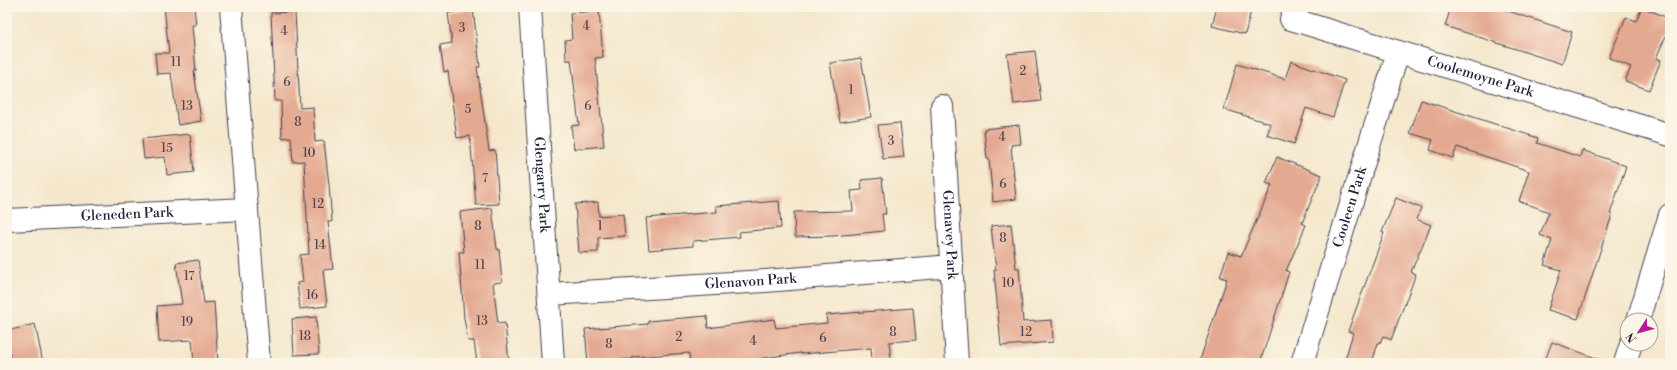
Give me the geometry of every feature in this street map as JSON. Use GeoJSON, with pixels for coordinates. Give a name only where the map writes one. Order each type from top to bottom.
{"type":"FeatureCollection","features":[{"type":"Feature","properties":{"kind":"street"},"geometry":{"type":"LineString","coordinates":[[231,7],[259,363]]}},
{"type":"Feature","properties":{"kind":"street","name":"Glengarry Park"},"geometry":{"type":"LineString","coordinates":[[530,7],[553,363]]}},
{"type":"Feature","properties":{"kind":"street","name":"Coolemoyne Park"},"geometry":{"type":"LineString","coordinates":[[1291,19],[1670,135]]}},
{"type":"Feature","properties":{"kind":"street","name":"Cooleen Park"},"geometry":{"type":"LineString","coordinates":[[1302,363],[1398,52]]}},
{"type":"Feature","properties":{"kind":"street","name":"Glenavey Park"},"geometry":{"type":"LineString","coordinates":[[942,106],[957,363]]}},
{"type":"Feature","properties":{"kind":"street","name":"Gleneden Park"},"geometry":{"type":"LineString","coordinates":[[7,220],[247,209]]}},
{"type":"Feature","properties":{"kind":"street"},"geometry":{"type":"LineString","coordinates":[[1640,312],[1670,215]]}},
{"type":"Feature","properties":{"kind":"street","name":"Glenavon Park"},"geometry":{"type":"LineString","coordinates":[[549,294],[765,281],[952,266]]}},
{"type":"Feature","properties":{"kind":"street"},"geometry":{"type":"LineString","coordinates":[[1625,363],[1628,352]]}},
{"type":"Feature","properties":{"kind":"building"},"geometry":{"type":"Polygon","coordinates":[[[164,7],[194,7],[196,25],[192,25],[196,71],[194,71],[201,121],[178,125],[171,73],[157,74],[155,53],[169,53],[164,7]]]}},
{"type":"Feature","properties":{"kind":"building"},"geometry":{"type":"Polygon","coordinates":[[[1217,7],[1252,7],[1245,34],[1212,26],[1217,7]]]}},
{"type":"Feature","properties":{"kind":"building"},"geometry":{"type":"Polygon","coordinates":[[[1451,7],[1496,7],[1572,32],[1562,64],[1445,26],[1451,7]]]}},
{"type":"Feature","properties":{"kind":"building"},"geometry":{"type":"Polygon","coordinates":[[[1642,7],[1670,19],[1670,27],[1656,58],[1661,60],[1649,90],[1625,81],[1631,67],[1609,58],[1626,17],[1636,21],[1642,7]]]}},
{"type":"Feature","properties":{"kind":"building"},"geometry":{"type":"Polygon","coordinates":[[[473,9],[480,67],[477,67],[489,151],[495,150],[499,204],[476,205],[470,136],[457,138],[448,71],[444,72],[440,45],[452,43],[448,13],[473,9]]]}},
{"type":"Feature","properties":{"kind":"building"},"geometry":{"type":"Polygon","coordinates":[[[599,11],[603,57],[595,58],[604,146],[574,149],[571,126],[579,125],[571,60],[566,60],[565,40],[572,39],[570,13],[599,11]]]}},
{"type":"Feature","properties":{"kind":"building"},"geometry":{"type":"Polygon","coordinates":[[[295,12],[300,108],[313,107],[315,142],[324,141],[332,222],[328,222],[333,269],[323,270],[327,306],[300,309],[297,283],[303,282],[300,255],[309,254],[304,161],[293,162],[291,137],[282,138],[281,101],[275,101],[271,13],[295,12]]]}},
{"type":"Feature","properties":{"kind":"building"},"geometry":{"type":"Polygon","coordinates":[[[1035,51],[1041,101],[1014,104],[1007,54],[1035,51]]]}},
{"type":"Feature","properties":{"kind":"building"},"geometry":{"type":"Polygon","coordinates":[[[861,58],[871,117],[840,122],[830,63],[861,58]]]}},
{"type":"Feature","properties":{"kind":"building"},"geometry":{"type":"Polygon","coordinates":[[[1291,61],[1345,80],[1333,117],[1306,108],[1294,144],[1267,135],[1271,124],[1224,109],[1237,64],[1285,79],[1291,61]]]}},
{"type":"Feature","properties":{"kind":"building"},"geometry":{"type":"Polygon","coordinates":[[[1421,100],[1538,138],[1537,143],[1580,157],[1582,150],[1626,166],[1610,214],[1612,215],[1578,319],[1548,310],[1561,270],[1544,265],[1552,240],[1540,235],[1549,212],[1519,201],[1529,171],[1457,147],[1453,158],[1430,150],[1433,140],[1410,133],[1421,100]]]}},
{"type":"Feature","properties":{"kind":"building"},"geometry":{"type":"Polygon","coordinates":[[[900,123],[904,157],[883,159],[878,125],[900,123]]]}},
{"type":"Feature","properties":{"kind":"building"},"geometry":{"type":"Polygon","coordinates":[[[1019,125],[1021,144],[1011,145],[1016,199],[993,202],[989,159],[987,159],[984,129],[1019,125]]]}},
{"type":"Feature","properties":{"kind":"building"},"geometry":{"type":"Polygon","coordinates":[[[190,134],[194,172],[167,175],[165,157],[144,159],[142,139],[190,134]]]}},
{"type":"Feature","properties":{"kind":"building"},"geometry":{"type":"Polygon","coordinates":[[[1277,157],[1322,175],[1302,223],[1306,225],[1286,271],[1289,272],[1260,363],[1199,363],[1227,279],[1220,277],[1228,252],[1241,256],[1272,185],[1266,183],[1277,157]]]}},
{"type":"Feature","properties":{"kind":"building"},"geometry":{"type":"Polygon","coordinates":[[[882,178],[886,214],[882,214],[884,231],[833,236],[795,237],[794,212],[853,211],[851,191],[862,190],[861,180],[882,178]]]}},
{"type":"Feature","properties":{"kind":"building"},"geometry":{"type":"Polygon","coordinates":[[[1396,198],[1421,208],[1416,219],[1431,225],[1411,272],[1416,274],[1391,340],[1383,336],[1380,343],[1378,343],[1372,363],[1344,363],[1353,333],[1348,331],[1384,233],[1382,232],[1396,198]]]}},
{"type":"Feature","properties":{"kind":"building"},"geometry":{"type":"Polygon","coordinates":[[[779,201],[781,228],[739,232],[740,237],[693,241],[693,246],[649,250],[646,218],[717,212],[716,206],[779,201]]]}},
{"type":"Feature","properties":{"kind":"building"},"geometry":{"type":"Polygon","coordinates":[[[598,202],[599,216],[623,214],[625,236],[598,238],[598,252],[579,253],[575,204],[598,202]]]}},
{"type":"Feature","properties":{"kind":"building"},"geometry":{"type":"Polygon","coordinates":[[[492,208],[497,249],[499,249],[502,282],[493,283],[498,324],[505,323],[509,363],[477,363],[474,341],[468,341],[464,318],[459,252],[464,252],[460,212],[492,208]]]}},
{"type":"Feature","properties":{"kind":"building"},"geometry":{"type":"Polygon","coordinates":[[[1011,224],[1016,268],[1019,268],[1023,322],[1052,320],[1053,342],[1001,346],[994,270],[996,270],[991,226],[1011,224]]]}},
{"type":"Feature","properties":{"kind":"building"},"geometry":{"type":"Polygon","coordinates":[[[198,260],[204,303],[214,302],[218,363],[194,363],[192,340],[159,342],[157,306],[182,304],[176,263],[198,260]]]}},
{"type":"Feature","properties":{"kind":"building"},"geometry":{"type":"Polygon","coordinates":[[[913,308],[916,340],[889,342],[891,359],[872,360],[871,348],[801,353],[762,358],[763,363],[690,363],[689,353],[633,357],[633,359],[612,361],[612,363],[588,363],[585,329],[648,324],[648,321],[707,316],[708,328],[774,319],[776,328],[827,323],[826,315],[913,308]]]}},
{"type":"Feature","properties":{"kind":"building"},"geometry":{"type":"Polygon","coordinates":[[[316,317],[319,354],[294,355],[292,319],[316,317]]]}},
{"type":"Feature","properties":{"kind":"building"},"geometry":{"type":"Polygon","coordinates":[[[35,324],[43,363],[12,363],[7,340],[7,331],[35,324]]]}},
{"type":"Feature","properties":{"kind":"building"},"geometry":{"type":"Polygon","coordinates":[[[1552,342],[1604,361],[1603,363],[1544,363],[1552,342]]]}}]}
